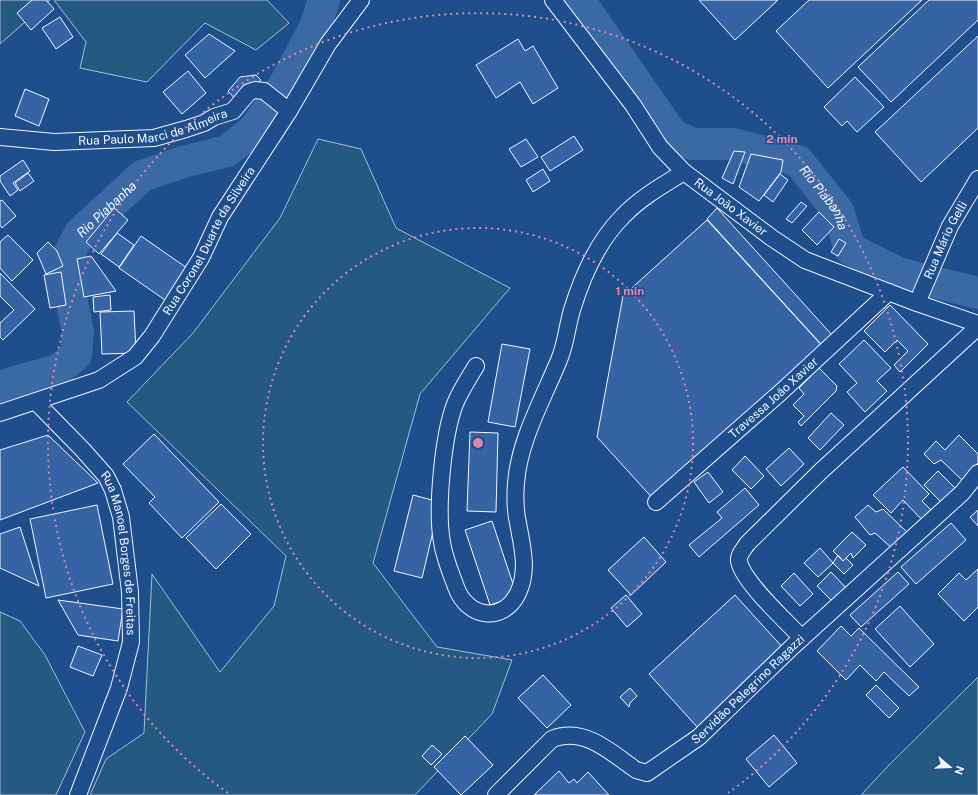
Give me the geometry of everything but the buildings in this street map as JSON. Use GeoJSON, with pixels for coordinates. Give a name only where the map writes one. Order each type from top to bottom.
{"type":"FeatureCollection","features":[{"type":"Feature","properties":{"kind":"street","name":"Rua Coronel Duarte da Silveira"},"geometry":{"type":"LineString","coordinates":[[0,413],[100,380],[136,357],[152,336],[201,258],[278,102],[328,44],[362,0]]}},
{"type":"Feature","properties":{"kind":"street","name":"Rua João Xavier"},"geometry":{"type":"LineString","coordinates":[[553,0],[633,105],[660,146],[684,172],[772,238],[805,260],[889,292],[920,296],[978,324]]}},
{"type":"Feature","properties":{"kind":"street","name":"Rua Paulo Marci de Almeira"},"geometry":{"type":"LineString","coordinates":[[0,137],[54,142],[154,138],[204,123],[214,117],[233,111],[249,92],[260,90],[278,102]]}},
{"type":"Feature","properties":{"kind":"street"},"geometry":{"type":"LineString","coordinates":[[476,366],[455,403],[448,428],[443,464],[440,520],[442,542],[458,594],[477,612],[495,614],[511,604],[522,585],[523,547],[516,505],[516,482],[519,461],[528,435],[562,354],[571,312],[580,287],[606,236],[622,216],[642,199],[684,172]]}},
{"type":"Feature","properties":{"kind":"street","name":"Rua Mário Gelli"},"geometry":{"type":"LineString","coordinates":[[920,296],[950,226],[978,179]]}},
{"type":"Feature","properties":{"kind":"street","name":"Travessa João Xavier"},"geometry":{"type":"LineString","coordinates":[[656,502],[781,392],[889,292]]}},
{"type":"Feature","properties":{"kind":"street"},"geometry":{"type":"LineString","coordinates":[[802,638],[765,599],[743,572],[739,560],[741,553],[747,544],[821,471],[978,328]]}},
{"type":"Feature","properties":{"kind":"street","name":"Rua Manoel Borges de Freitas"},"geometry":{"type":"LineString","coordinates":[[36,402],[106,476],[113,490],[121,517],[130,592],[131,642],[118,688],[78,795]]}},
{"type":"Feature","properties":{"kind":"street","name":"Servidão Pelegrino Ragazzi"},"geometry":{"type":"LineString","coordinates":[[496,795],[552,739],[563,734],[572,734],[590,740],[636,770],[647,773],[698,737],[802,638],[962,493],[978,473]]}},
{"type":"Feature","properties":{"kind":"shaded area"},"geometry":{"type":"Polygon","coordinates":[[[0,0],[50,0],[0,44],[0,0]]]}},
{"type":"Feature","properties":{"kind":"shaded area"},"geometry":{"type":"Polygon","coordinates":[[[54,0],[267,0],[289,23],[256,50],[205,23],[147,82],[80,68],[86,42],[54,0]]]}},
{"type":"Feature","properties":{"kind":"shaded area"},"geometry":{"type":"Polygon","coordinates":[[[318,139],[361,149],[396,228],[510,288],[420,394],[373,563],[437,647],[512,660],[492,714],[415,795],[90,795],[106,759],[144,733],[152,574],[220,672],[274,606],[286,556],[127,402],[193,333],[280,218],[318,139]]]}},
{"type":"Feature","properties":{"kind":"shaded area"},"geometry":{"type":"Polygon","coordinates":[[[0,612],[20,621],[45,655],[85,732],[56,795],[0,795],[0,612]]]}},
{"type":"Feature","properties":{"kind":"shaded area"},"geometry":{"type":"Polygon","coordinates":[[[978,677],[978,795],[861,795],[889,765],[978,677]]]}},
{"type":"Feature","properties":{"kind":"waterway","name":"Rio Piabanha"},"geometry":{"type":"LineString","coordinates":[[0,390],[8,384],[58,370],[76,355],[78,332],[66,274],[70,252],[80,233],[142,176],[183,162],[227,151],[254,130],[286,82],[315,27],[324,0]]}},
{"type":"Feature","properties":{"kind":"waterway","name":"Rio Piabanha"},"geometry":{"type":"LineString","coordinates":[[579,0],[672,134],[692,144],[733,144],[798,161],[838,211],[850,249],[898,273],[978,293]]}}]}
